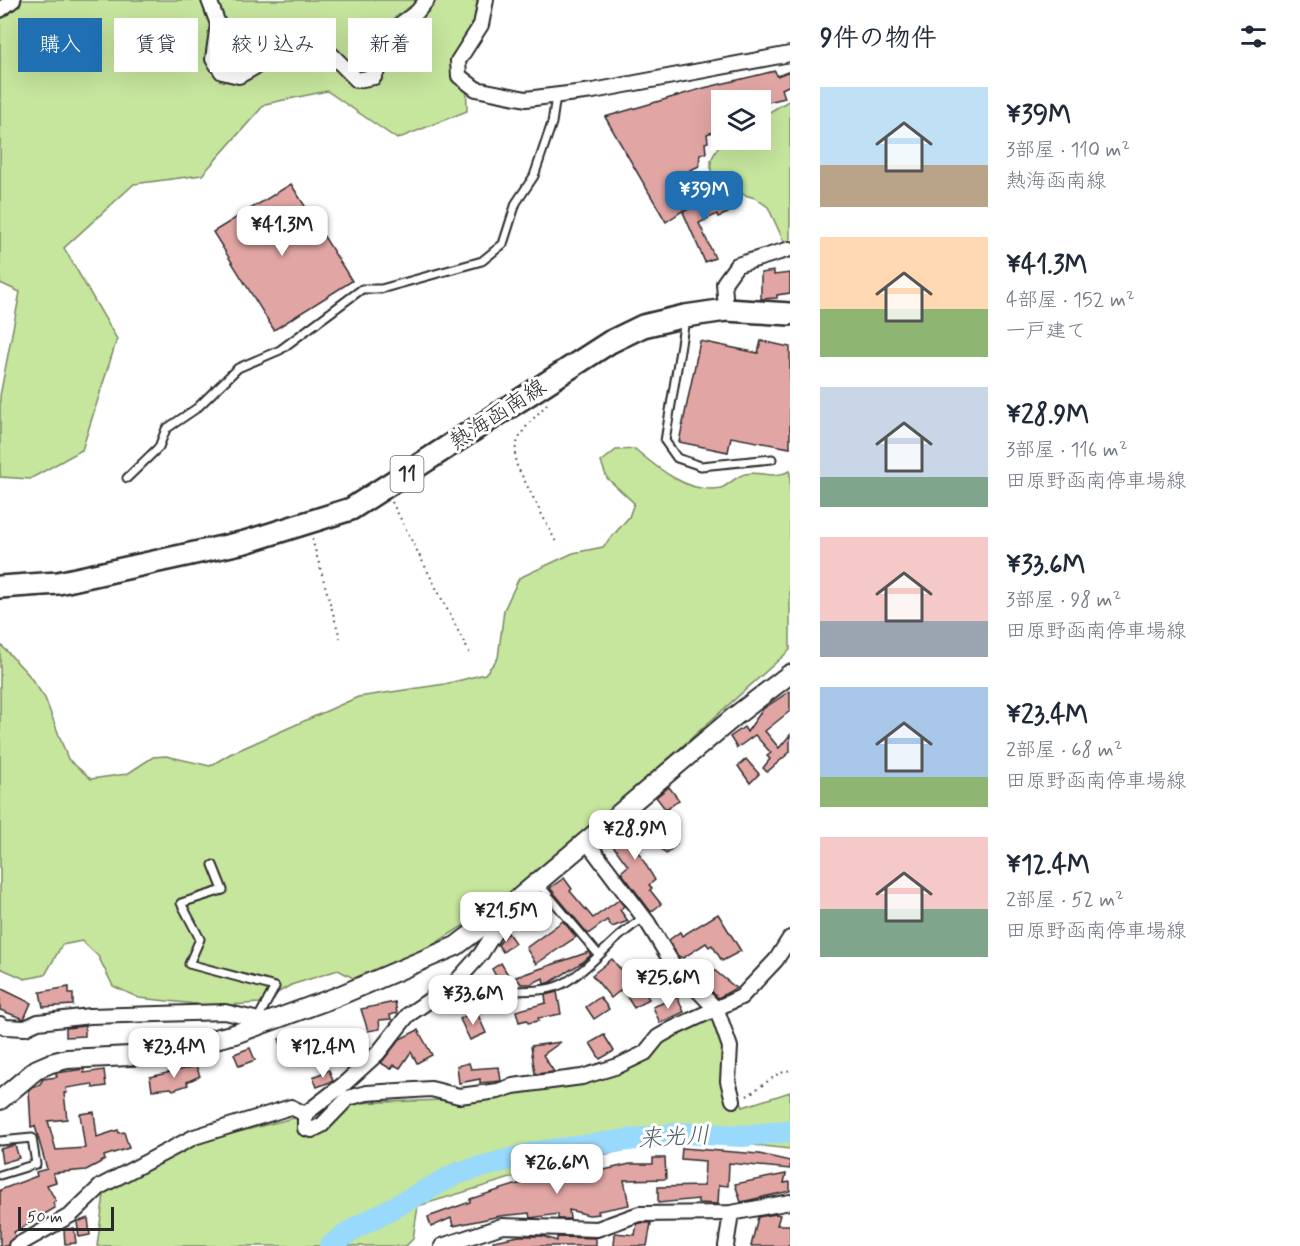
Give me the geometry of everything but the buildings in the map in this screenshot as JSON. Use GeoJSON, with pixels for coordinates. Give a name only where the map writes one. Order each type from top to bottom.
{"type":"FeatureCollection","features":[{"type":"Feature","properties":{"kind":"main road","name":"熱海函南線"},"geometry":{"type":"LineString","coordinates":[[0,586],[58,583],[245,542],[308,524],[351,509],[385,489],[618,338],[643,326],[685,316],[726,310],[790,314]]}},
{"type":"Feature","properties":{"kind":"main road"},"geometry":{"type":"LineString","coordinates":[[3,1095],[37,1069],[51,1063],[67,1059],[152,1055],[223,1038],[456,946],[513,903],[734,717],[790,674]]}},
{"type":"Feature","properties":{"kind":"street"},"geometry":{"type":"LineString","coordinates":[[0,10],[13,0]]}},
{"type":"Feature","properties":{"kind":"street"},"geometry":{"type":"LineString","coordinates":[[209,0],[218,24],[213,59],[222,72],[239,76],[284,51],[307,44],[332,55],[357,80],[374,77],[399,25],[417,12],[427,0]]}},
{"type":"Feature","properties":{"kind":"street"},"geometry":{"type":"LineString","coordinates":[[486,0],[482,25],[458,61],[459,76],[476,89],[526,99],[593,91],[790,54]]}},
{"type":"Feature","properties":{"kind":"street"},"geometry":{"type":"LineString","coordinates":[[726,310],[724,283],[737,265],[790,249]]}},
{"type":"Feature","properties":{"kind":"street"},"geometry":{"type":"LineString","coordinates":[[587,842],[644,918],[674,966],[717,1010],[730,1047],[728,1081],[733,1100]]}},
{"type":"Feature","properties":{"kind":"street"},"geometry":{"type":"LineString","coordinates":[[305,1114],[345,1084],[378,1053],[408,1015],[456,982],[481,954],[513,903]]}},
{"type":"Feature","properties":{"kind":"street"},"geometry":{"type":"LineString","coordinates":[[305,1114],[305,1128],[312,1130],[322,1125],[348,1098],[367,1093],[431,1089],[446,1090],[459,1096],[582,1077],[618,1066],[645,1053],[658,1037],[741,997],[790,938]]}},
{"type":"Feature","properties":{"kind":"street"},"geometry":{"type":"LineString","coordinates":[[0,1024],[5,1027],[25,1028],[38,1022],[90,1016],[225,1012],[262,1021]]}},
{"type":"Feature","properties":{"kind":"street"},"geometry":{"type":"LineString","coordinates":[[16,1246],[71,1215],[100,1186],[194,1137],[291,1107],[305,1114]]}},
{"type":"Feature","properties":{"kind":"street"},"geometry":{"type":"LineString","coordinates":[[442,1246],[502,1226],[597,1229],[639,1214],[731,1213],[790,1202]]}},
{"type":"Feature","properties":{"kind":"street"},"geometry":{"type":"LineString","coordinates":[[726,1246],[731,1213]]}},
{"type":"Feature","properties":{"kind":"lane"},"geometry":{"type":"LineString","coordinates":[[127,478],[159,447],[166,429],[197,408],[238,368],[280,350],[362,289],[381,289],[482,261],[503,244],[516,203],[534,176],[552,123],[555,96]]}},
{"type":"Feature","properties":{"kind":"lane"},"geometry":{"type":"LineString","coordinates":[[685,316],[665,441],[677,459],[701,465],[772,459]]}},
{"type":"Feature","properties":{"kind":"lane"},"geometry":{"type":"LineString","coordinates":[[213,865],[223,890],[181,903],[200,939],[189,964],[275,987],[262,1021]]}},
{"type":"Feature","properties":{"kind":"lane"},"geometry":{"type":"LineString","coordinates":[[537,883],[598,954]]}},
{"type":"Feature","properties":{"kind":"lane"},"geometry":{"type":"LineString","coordinates":[[456,982],[475,995],[512,991],[533,992],[565,983],[623,930],[644,918]]}},
{"type":"Feature","properties":{"kind":"lane"},"geometry":{"type":"LineString","coordinates":[[0,1141],[32,1138],[36,1164],[0,1175]]}},
{"type":"Feature","properties":{"kind":"path"},"geometry":{"type":"LineString","coordinates":[[546,384],[550,400],[521,432],[513,451],[516,464],[557,544]]}},
{"type":"Feature","properties":{"kind":"path"},"geometry":{"type":"LineString","coordinates":[[385,489],[470,654]]}},
{"type":"Feature","properties":{"kind":"path"},"geometry":{"type":"LineString","coordinates":[[308,524],[340,638]]}},
{"type":"Feature","properties":{"kind":"path"},"geometry":{"type":"LineString","coordinates":[[733,1100],[749,1095],[778,1074],[790,1070]]}},
{"type":"Feature","properties":{"kind":"green space"},"geometry":{"type":"Polygon","coordinates":[[[0,0],[490,0],[466,61],[467,111],[397,139],[327,91],[265,104],[202,175],[134,184],[64,248],[117,339],[82,450],[30,479],[0,477],[0,396],[20,292],[0,283],[0,0]]]}},
{"type":"Feature","properties":{"kind":"green space"},"geometry":{"type":"Polygon","coordinates":[[[790,100],[790,241],[784,242],[768,207],[755,198],[711,185],[711,160],[716,150],[771,150],[771,111],[790,100]]]}},
{"type":"Feature","properties":{"kind":"green space"},"geometry":{"type":"Polygon","coordinates":[[[635,449],[664,472],[698,488],[721,488],[745,474],[777,475],[790,471],[790,650],[565,851],[477,917],[414,957],[355,979],[338,970],[291,985],[260,1003],[215,1006],[139,998],[113,986],[98,956],[82,941],[62,945],[45,975],[25,979],[0,968],[0,644],[28,674],[45,698],[68,759],[91,779],[127,774],[153,757],[166,756],[210,766],[230,754],[358,697],[445,684],[485,674],[498,658],[504,610],[519,578],[573,553],[603,547],[629,517],[634,503],[607,478],[601,462],[616,450],[635,449]]]}},
{"type":"Feature","properties":{"kind":"green space"},"geometry":{"type":"Polygon","coordinates":[[[711,1017],[743,1107],[790,1092],[790,1149],[686,1138],[557,1164],[418,1206],[413,1239],[406,1246],[97,1246],[105,1187],[199,1142],[352,1103],[476,1099],[635,1067],[664,1041],[711,1017]]]}},
{"type":"Feature","properties":{"kind":"waterway","name":"来光川"},"geometry":{"type":"LineString","coordinates":[[330,1246],[357,1227],[458,1173],[537,1152],[682,1133],[743,1136],[790,1131]]}}]}
